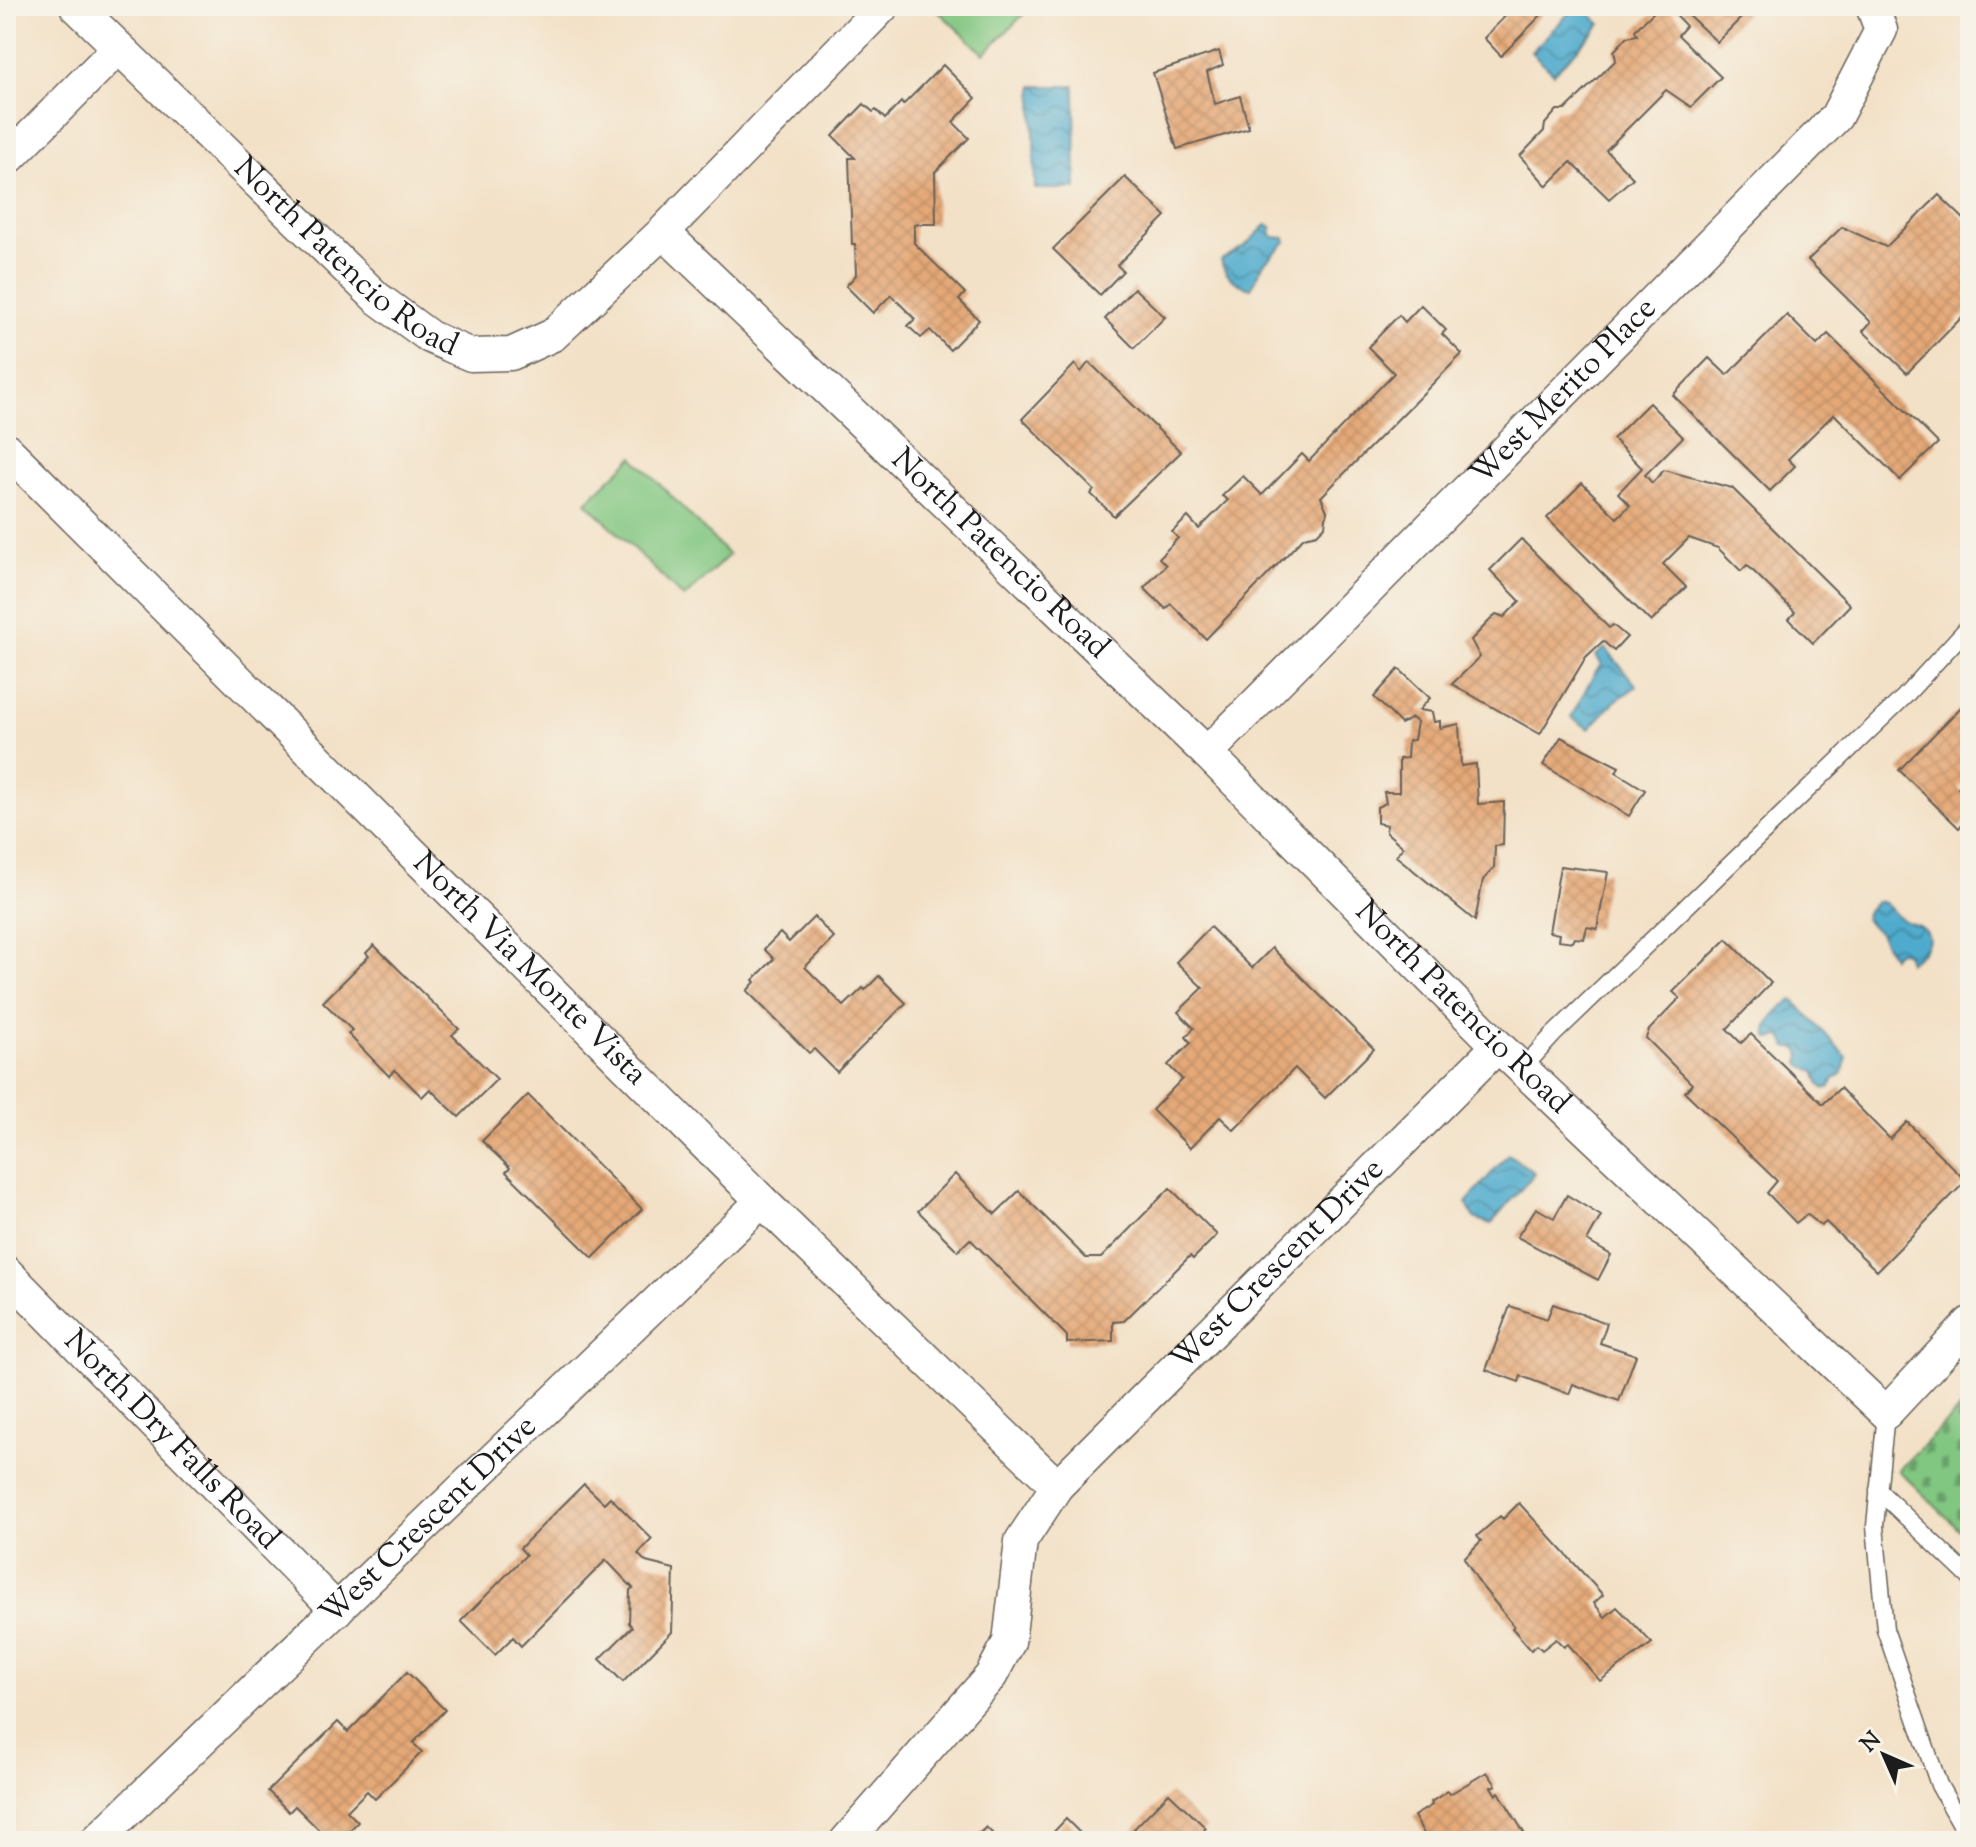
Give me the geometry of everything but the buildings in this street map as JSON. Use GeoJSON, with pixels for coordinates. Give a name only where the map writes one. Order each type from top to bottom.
{"type":"FeatureCollection","features":[{"type":"Feature","properties":{"kind":"street","name":"North Patencio Road"},"geometry":{"type":"LineString","coordinates":[[76,6],[377,298],[430,337],[471,355],[511,354],[553,335],[663,232],[1207,753],[1498,1046],[1886,1413]]}},
{"type":"Feature","properties":{"kind":"street"},"geometry":{"type":"LineString","coordinates":[[663,232],[883,6]]}},
{"type":"Feature","properties":{"kind":"street","name":"West Merito Place"},"geometry":{"type":"LineString","coordinates":[[1207,753],[1836,117],[1881,30],[1872,6]]}},
{"type":"Feature","properties":{"kind":"street"},"geometry":{"type":"LineString","coordinates":[[6,161],[118,48]]}},
{"type":"Feature","properties":{"kind":"street","name":"North Via Monte Vista"},"geometry":{"type":"LineString","coordinates":[[6,449],[762,1201],[1057,1486]]}},
{"type":"Feature","properties":{"kind":"street","name":"West Crescent Drive"},"geometry":{"type":"LineString","coordinates":[[846,1841],[991,1676],[1009,1642],[1021,1541],[1057,1486],[1498,1046]]}},
{"type":"Feature","properties":{"kind":"street","name":"West Crescent Drive"},"geometry":{"type":"LineString","coordinates":[[96,1841],[762,1201]]}},
{"type":"Feature","properties":{"kind":"street","name":"North Dry Falls Road"},"geometry":{"type":"LineString","coordinates":[[6,1272],[337,1610]]}},
{"type":"Feature","properties":{"kind":"street"},"geometry":{"type":"LineString","coordinates":[[1886,1413],[1970,1323]]}},
{"type":"Feature","properties":{"kind":"lane"},"geometry":{"type":"LineString","coordinates":[[1522,1069],[1904,697],[1970,625]]}},
{"type":"Feature","properties":{"kind":"lane"},"geometry":{"type":"LineString","coordinates":[[1886,1413],[1875,1526],[1885,1629],[1939,1785],[1970,1840]]}},
{"type":"Feature","properties":{"kind":"lane"},"geometry":{"type":"LineString","coordinates":[[1878,1490],[1970,1578]]}},
{"type":"Feature","properties":{"kind":"green space"},"geometry":{"type":"Polygon","coordinates":[[[943,6],[1032,6],[984,54],[938,11],[943,6]]]}},
{"type":"Feature","properties":{"kind":"green space"},"geometry":{"type":"Polygon","coordinates":[[[633,457],[729,555],[684,598],[586,502],[633,457]]]}},
{"type":"Feature","properties":{"kind":"green space"},"geometry":{"type":"Polygon","coordinates":[[[1970,1399],[1970,1540],[1898,1470],[1970,1399]]]}},
{"type":"Feature","properties":{"kind":"water"},"geometry":{"type":"Polygon","coordinates":[[[1576,6],[1581,6],[1601,24],[1554,73],[1531,52],[1576,6]]]}},
{"type":"Feature","properties":{"kind":"water"},"geometry":{"type":"Polygon","coordinates":[[[1033,86],[1075,86],[1076,189],[1035,189],[1033,86]]]}},
{"type":"Feature","properties":{"kind":"water"},"geometry":{"type":"Polygon","coordinates":[[[1267,224],[1272,228],[1273,237],[1285,238],[1286,242],[1264,263],[1251,288],[1246,287],[1228,275],[1221,260],[1246,245],[1267,224]]]}},
{"type":"Feature","properties":{"kind":"water"},"geometry":{"type":"Polygon","coordinates":[[[1605,648],[1637,686],[1614,702],[1589,729],[1571,717],[1602,665],[1596,656],[1605,648]]]}},
{"type":"Feature","properties":{"kind":"water"},"geometry":{"type":"Polygon","coordinates":[[[1877,901],[1884,902],[1900,918],[1926,932],[1926,946],[1909,962],[1902,951],[1892,957],[1879,933],[1865,919],[1867,911],[1877,901]]]}},
{"type":"Feature","properties":{"kind":"water"},"geometry":{"type":"Polygon","coordinates":[[[1793,1000],[1847,1057],[1842,1074],[1834,1079],[1829,1088],[1824,1089],[1820,1085],[1815,1071],[1803,1067],[1796,1048],[1788,1048],[1782,1037],[1771,1039],[1767,1036],[1774,1015],[1793,1000]]]}},
{"type":"Feature","properties":{"kind":"water"},"geometry":{"type":"Polygon","coordinates":[[[1508,1154],[1535,1173],[1491,1224],[1474,1218],[1466,1203],[1508,1154]]]}}]}
